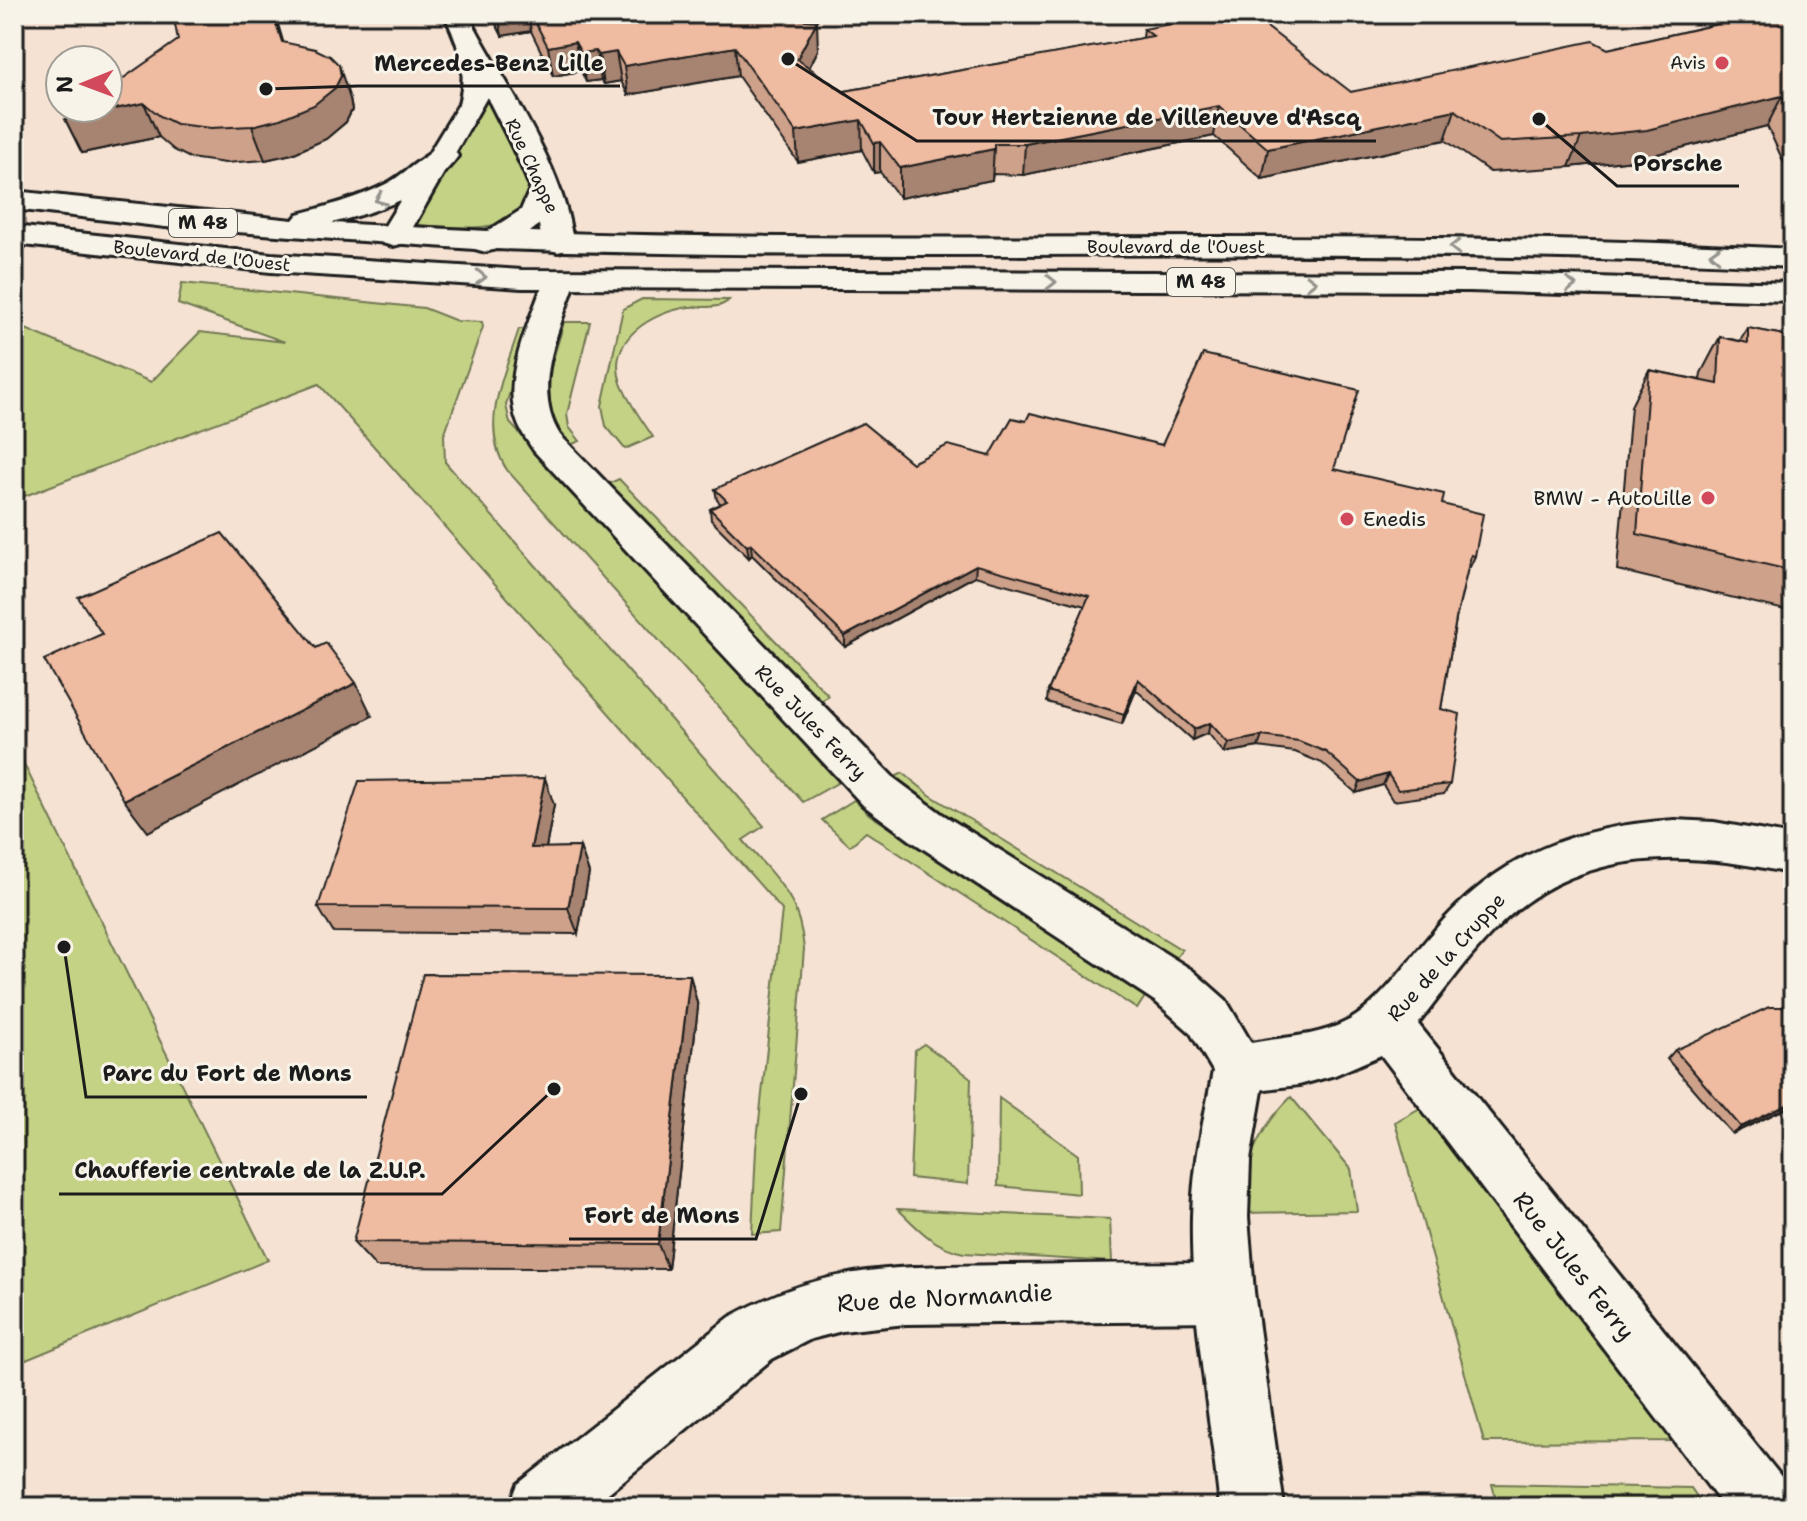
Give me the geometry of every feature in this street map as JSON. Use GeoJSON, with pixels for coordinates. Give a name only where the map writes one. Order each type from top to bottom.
{"type":"FeatureCollection","features":[{"type":"Feature","properties":{"kind":"main road","name":"Rue Chappe"},"geometry":{"type":"LineString","coordinates":[[456,14],[558,223],[560,263]]}},
{"type":"Feature","properties":{"kind":"main road","name":"Rue Chappe"},"geometry":{"type":"LineString","coordinates":[[390,254],[476,91],[478,80],[472,48]]}},
{"type":"Feature","properties":{"kind":"main road"},"geometry":{"type":"LineString","coordinates":[[252,227],[304,221],[360,207],[406,187],[444,156]]}},
{"type":"Feature","properties":{"kind":"main road"},"geometry":{"type":"LineString","coordinates":[[14,222],[390,254],[446,254],[492,241],[533,215],[542,201],[543,188]]}},
{"type":"Feature","properties":{"kind":"main road","name":"Boulevard de l'Ouest"},"geometry":{"type":"LineString","coordinates":[[14,200],[252,227],[390,254]]}},
{"type":"Feature","properties":{"kind":"main road","name":"Boulevard de l'Ouest"},"geometry":{"type":"LineString","coordinates":[[14,235],[213,258],[390,254],[560,263],[1793,292]]}},
{"type":"Feature","properties":{"kind":"main road","name":"Boulevard de l'Ouest"},"geometry":{"type":"LineString","coordinates":[[492,241],[560,263],[980,262],[1263,247],[1543,248],[1793,258]]}},
{"type":"Feature","properties":{"kind":"main road","name":"Rue Jules Ferry"},"geometry":{"type":"LineString","coordinates":[[560,263],[528,395],[530,416],[540,435],[879,792],[926,827],[1174,986],[1208,1016],[1240,1068]]}},
{"type":"Feature","properties":{"kind":"main road","name":"Rue de la Cruppe"},"geometry":{"type":"LineString","coordinates":[[1240,1068],[1291,1063],[1333,1053],[1367,1039],[1387,1023],[1488,905],[1528,876],[1556,863],[1619,842],[1675,837],[1724,840],[1793,855]]}},
{"type":"Feature","properties":{"kind":"main road","name":"Rue Jules Ferry"},"geometry":{"type":"LineString","coordinates":[[1387,1023],[1764,1507]]}},
{"type":"Feature","properties":{"kind":"main road"},"geometry":{"type":"LineString","coordinates":[[1240,1068],[1221,1180],[1225,1292],[1252,1507]]}},
{"type":"Feature","properties":{"kind":"main road","name":"Rue de Normandie"},"geometry":{"type":"LineString","coordinates":[[541,1507],[751,1338],[784,1319],[824,1304],[898,1295],[1225,1292]]}},
{"type":"Feature","properties":{"kind":"green space"},"geometry":{"type":"Polygon","coordinates":[[[489,96],[531,186],[527,204],[517,215],[502,223],[466,228],[412,225],[484,100],[489,96]]]}},
{"type":"Feature","properties":{"kind":"green space"},"geometry":{"type":"Polygon","coordinates":[[[182,283],[424,308],[457,321],[482,322],[483,327],[444,435],[445,462],[764,826],[743,840],[784,889],[797,914],[804,949],[781,1232],[752,1234],[756,1149],[782,910],[319,384],[14,500],[14,324],[151,382],[200,332],[285,342],[178,304],[182,283]]]}},
{"type":"Feature","properties":{"kind":"green space"},"geometry":{"type":"Polygon","coordinates":[[[642,299],[729,300],[716,306],[689,307],[661,315],[636,330],[626,341],[618,367],[621,383],[653,437],[625,449],[606,426],[602,406],[623,309],[642,299]]]}},
{"type":"Feature","properties":{"kind":"green space"},"geometry":{"type":"Polygon","coordinates":[[[564,322],[590,322],[567,414],[569,427],[580,441],[570,445],[551,413],[548,399],[550,371],[564,322]]]}},
{"type":"Feature","properties":{"kind":"green space"},"geometry":{"type":"Polygon","coordinates":[[[519,329],[529,329],[506,405],[510,423],[839,782],[803,802],[507,470],[499,453],[494,418],[501,382],[519,329]]]}},
{"type":"Feature","properties":{"kind":"green space"},"geometry":{"type":"Polygon","coordinates":[[[619,479],[829,696],[818,703],[608,484],[619,479]]]}},
{"type":"Feature","properties":{"kind":"green space"},"geometry":{"type":"Polygon","coordinates":[[[14,744],[268,1260],[14,1365],[14,744]]]}},
{"type":"Feature","properties":{"kind":"green space"},"geometry":{"type":"Polygon","coordinates":[[[903,773],[930,795],[1182,950],[1175,959],[923,802],[893,778],[903,773]]]}},
{"type":"Feature","properties":{"kind":"green space"},"geometry":{"type":"Polygon","coordinates":[[[854,800],[870,815],[1146,995],[1137,1009],[866,832],[850,846],[822,820],[854,800]]]}},
{"type":"Feature","properties":{"kind":"green space"},"geometry":{"type":"Polygon","coordinates":[[[924,1044],[971,1078],[968,1184],[910,1178],[915,1050],[924,1044]]]}},
{"type":"Feature","properties":{"kind":"green space"},"geometry":{"type":"Polygon","coordinates":[[[1291,1097],[1351,1169],[1357,1211],[1245,1213],[1246,1179],[1254,1149],[1269,1122],[1291,1097]]]}},
{"type":"Feature","properties":{"kind":"green space"},"geometry":{"type":"Polygon","coordinates":[[[999,1098],[1078,1155],[1079,1194],[998,1186],[999,1098]]]}},
{"type":"Feature","properties":{"kind":"green space"},"geometry":{"type":"Polygon","coordinates":[[[1431,1102],[1690,1441],[1484,1442],[1395,1122],[1431,1102]]]}},
{"type":"Feature","properties":{"kind":"green space"},"geometry":{"type":"Polygon","coordinates":[[[898,1209],[1110,1219],[1112,1262],[964,1253],[935,1242],[898,1209]]]}},
{"type":"Feature","properties":{"kind":"green space"},"geometry":{"type":"Polygon","coordinates":[[[1492,1484],[1691,1488],[1704,1507],[1498,1507],[1492,1484]]]}},
{"type":"Feature","properties":{"kind":"building"},"geometry":{"type":"Polygon","coordinates":[[[173,14],[273,14],[282,42],[315,49],[330,56],[339,65],[341,76],[335,88],[314,105],[252,126],[211,128],[176,124],[144,103],[124,107],[124,78],[178,40],[173,14]]]}},
{"type":"Feature","properties":{"kind":"building"},"geometry":{"type":"Polygon","coordinates":[[[531,14],[724,14],[817,21],[797,59],[848,95],[845,91],[1153,36],[1144,29],[1220,14],[1250,14],[1351,92],[1593,41],[1608,49],[1762,14],[1793,14],[1793,119],[1782,96],[1647,130],[1500,142],[1455,110],[1268,149],[1219,106],[1025,144],[994,144],[994,149],[900,168],[880,142],[874,143],[861,120],[796,132],[735,47],[624,66],[616,52],[599,55],[596,51],[581,53],[575,42],[548,47],[531,14]]]}},
{"type":"Feature","properties":{"kind":"building","name":"BMW - AutoLille"},"geometry":{"type":"Polygon","coordinates":[[[1793,327],[1793,571],[1637,534],[1649,370],[1718,384],[1720,337],[1748,343],[1748,328],[1789,336],[1793,327]]]}},
{"type":"Feature","properties":{"kind":"building"},"geometry":{"type":"Polygon","coordinates":[[[1203,354],[1359,390],[1334,469],[1444,494],[1442,504],[1483,514],[1475,556],[1471,555],[1456,619],[1441,709],[1460,714],[1450,784],[1398,790],[1388,774],[1360,782],[1326,752],[1299,741],[1262,736],[1228,743],[1210,723],[1194,729],[1138,679],[1124,714],[1048,691],[1089,596],[976,565],[845,636],[751,544],[747,546],[710,509],[727,501],[715,489],[863,423],[912,463],[948,445],[990,456],[1012,418],[1026,421],[1030,413],[1162,445],[1203,354]]]}},
{"type":"Feature","properties":{"kind":"building"},"geometry":{"type":"Polygon","coordinates":[[[222,533],[316,648],[326,643],[356,683],[124,800],[44,660],[102,634],[78,597],[222,533]]]}},
{"type":"Feature","properties":{"kind":"building"},"geometry":{"type":"Polygon","coordinates":[[[545,778],[531,848],[580,847],[568,908],[318,907],[359,781],[545,778]]]}},
{"type":"Feature","properties":{"kind":"building"},"geometry":{"type":"Polygon","coordinates":[[[423,974],[690,975],[658,1244],[353,1242],[423,974]]]}},
{"type":"Feature","properties":{"kind":"building"},"geometry":{"type":"Polygon","coordinates":[[[1769,1007],[1793,1007],[1793,1102],[1741,1127],[1675,1050],[1769,1007]]]}},
{"type":"Feature","properties":{"kind":"place","name":"Tour Hertzienne de Villeneuve d'Ascq"},"geometry":{"type":"Point","coordinates":[788,59]}},
{"type":"Feature","properties":{"kind":"place","name":"Avis"},"geometry":{"type":"Point","coordinates":[1722,63]}},
{"type":"Feature","properties":{"kind":"place","name":"Mercedes-Benz Lille"},"geometry":{"type":"Point","coordinates":[266,89]}},
{"type":"Feature","properties":{"kind":"place","name":"Porsche"},"geometry":{"type":"Point","coordinates":[1539,119]}},
{"type":"Feature","properties":{"kind":"place","name":"BMW - AutoLille"},"geometry":{"type":"Point","coordinates":[1708,498]}},
{"type":"Feature","properties":{"kind":"place","name":"Enedis"},"geometry":{"type":"Point","coordinates":[1347,519]}},
{"type":"Feature","properties":{"kind":"place","name":"Parc du Fort de Mons"},"geometry":{"type":"Point","coordinates":[64,947]}},
{"type":"Feature","properties":{"kind":"place","name":"Chaufferie centrale de la Z.U.P."},"geometry":{"type":"Point","coordinates":[554,1089]}},
{"type":"Feature","properties":{"kind":"place","name":"Fort de Mons"},"geometry":{"type":"Point","coordinates":[801,1094]}}]}
